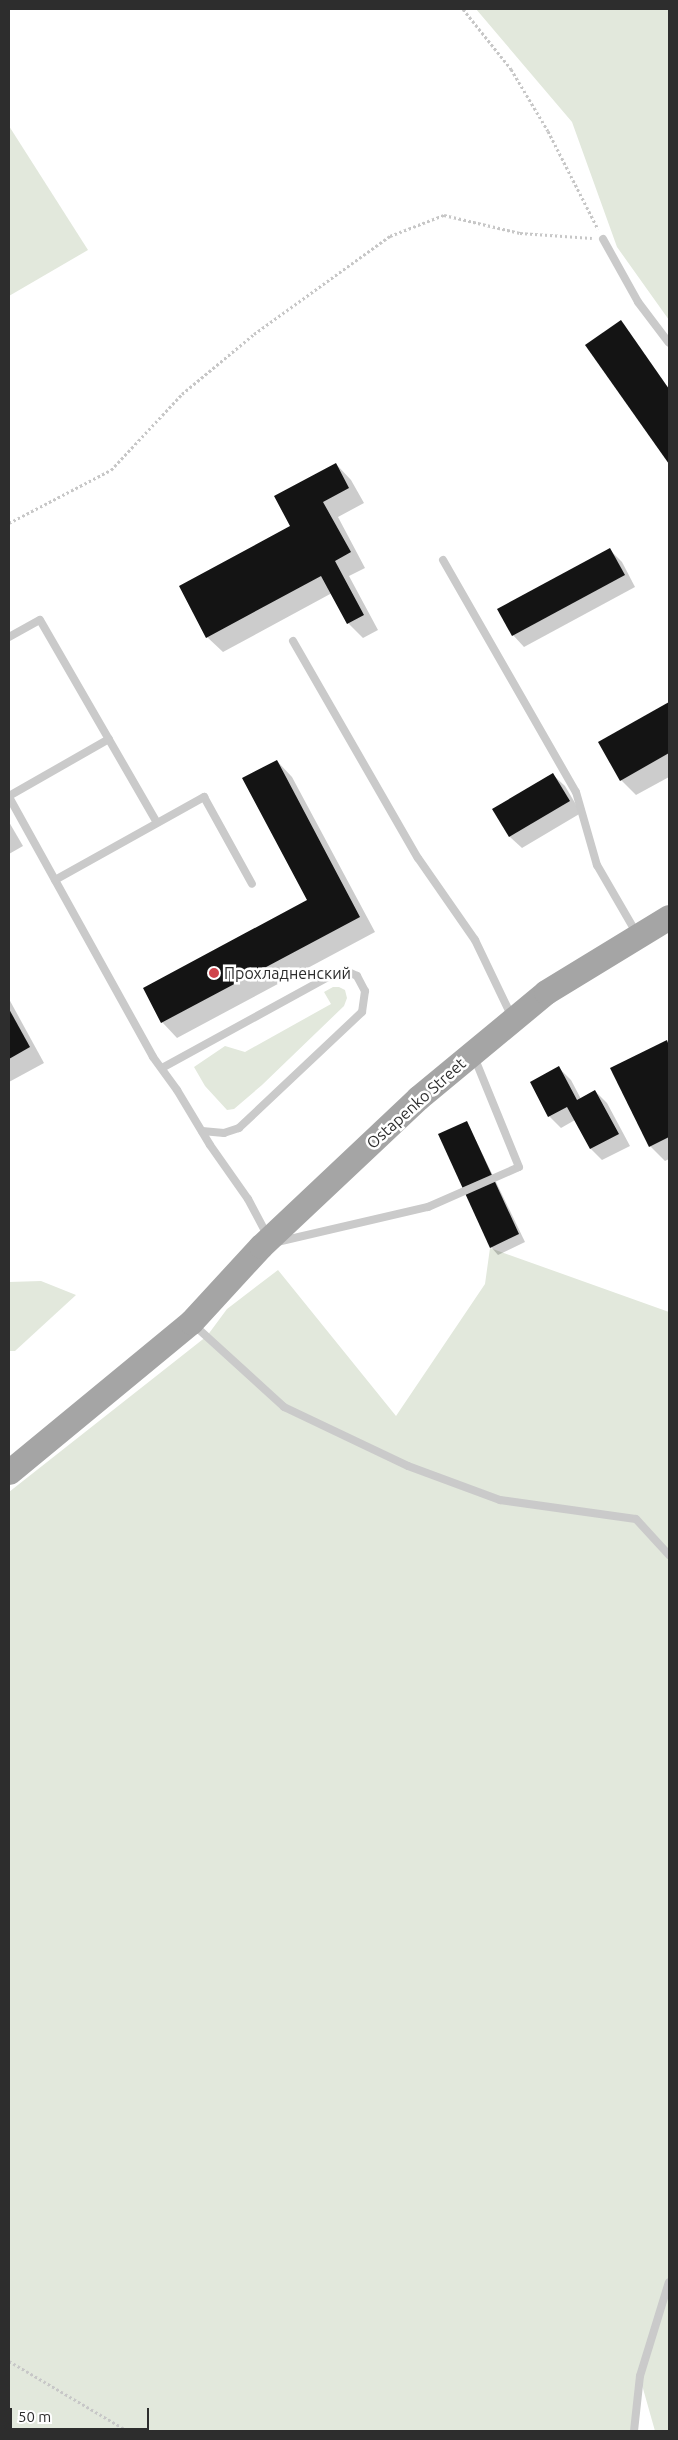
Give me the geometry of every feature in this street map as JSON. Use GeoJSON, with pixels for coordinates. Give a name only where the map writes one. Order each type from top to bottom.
{"type":"FeatureCollection","features":[{"type":"Feature","properties":{"kind":"main road","name":"Ostapenko Street"},"geometry":{"type":"LineString","coordinates":[[9,1472],[105,1395],[191,1322],[265,1242],[418,1098],[546,992],[669,917]]}},
{"type":"Feature","properties":{"kind":"lane"},"geometry":{"type":"LineString","coordinates":[[603,239],[638,302],[669,343]]}},
{"type":"Feature","properties":{"kind":"lane"},"geometry":{"type":"LineString","coordinates":[[443,560],[576,792],[597,865],[638,936]]}},
{"type":"Feature","properties":{"kind":"lane"},"geometry":{"type":"LineString","coordinates":[[9,637],[40,620],[157,823]]}},
{"type":"Feature","properties":{"kind":"lane"},"geometry":{"type":"LineString","coordinates":[[294,642],[418,858],[475,940],[513,1019]]}},
{"type":"Feature","properties":{"kind":"lane"},"geometry":{"type":"LineString","coordinates":[[109,739],[9,797],[162,1068],[248,1198],[265,1242],[428,1207],[519,1167],[472,1053]]}},
{"type":"Feature","properties":{"kind":"lane"},"geometry":{"type":"LineString","coordinates":[[55,880],[204,797],[252,884]]}},
{"type":"Feature","properties":{"kind":"lane"},"geometry":{"type":"LineString","coordinates":[[162,1068],[332,975],[346,971],[357,976],[366,991],[362,1012],[239,1128],[224,1133],[202,1131]]}},
{"type":"Feature","properties":{"kind":"lane"},"geometry":{"type":"LineString","coordinates":[[191,1322],[284,1406],[408,1466],[500,1500],[636,1519],[669,1555]]}},
{"type":"Feature","properties":{"kind":"lane"},"geometry":{"type":"LineString","coordinates":[[634,2431],[640,2376],[669,2282]]}},
{"type":"Feature","properties":{"kind":"path"},"geometry":{"type":"LineString","coordinates":[[463,9],[512,69],[548,131],[603,239]]}},
{"type":"Feature","properties":{"kind":"path"},"geometry":{"type":"LineString","coordinates":[[9,523],[111,470],[182,394],[254,334],[390,236],[444,215],[520,233],[603,239]]}},
{"type":"Feature","properties":{"kind":"path"},"geometry":{"type":"LineString","coordinates":[[9,2361],[128,2431]]}},
{"type":"Feature","properties":{"kind":"shaded area"},"geometry":{"type":"Polygon","coordinates":[[[476,9],[669,9],[669,320],[617,247],[572,122],[476,9]]]}},
{"type":"Feature","properties":{"kind":"shaded area"},"geometry":{"type":"Polygon","coordinates":[[[9,126],[88,250],[9,296],[9,126]]]}},
{"type":"Feature","properties":{"kind":"shaded area"},"geometry":{"type":"Polygon","coordinates":[[[333,987],[345,990],[347,998],[344,1006],[262,1085],[234,1109],[227,1110],[205,1086],[194,1067],[225,1046],[245,1052],[331,1004],[324,992],[333,987]]]}},
{"type":"Feature","properties":{"kind":"shaded area"},"geometry":{"type":"Polygon","coordinates":[[[490,1248],[669,1312],[669,2431],[655,2431],[640,2378],[634,2431],[9,2431],[9,1492],[207,1336],[227,1309],[278,1270],[396,1416],[485,1284],[490,1248]]]}},
{"type":"Feature","properties":{"kind":"shaded area"},"geometry":{"type":"Polygon","coordinates":[[[41,1281],[76,1295],[15,1351],[9,1351],[9,1282],[41,1281]]]}},
{"type":"Feature","properties":{"kind":"building"},"geometry":{"type":"Polygon","coordinates":[[[621,320],[669,389],[669,464],[585,345],[621,320]]]}},
{"type":"Feature","properties":{"kind":"building"},"geometry":{"type":"Polygon","coordinates":[[[336,463],[349,488],[323,502],[351,552],[335,561],[364,615],[347,624],[321,576],[206,638],[179,586],[290,526],[274,496],[336,463]]]}},
{"type":"Feature","properties":{"kind":"building"},"geometry":{"type":"Polygon","coordinates":[[[610,548],[625,575],[512,636],[497,609],[610,548]]]}},
{"type":"Feature","properties":{"kind":"building"},"geometry":{"type":"Polygon","coordinates":[[[669,702],[669,753],[620,781],[598,742],[669,702]]]}},
{"type":"Feature","properties":{"kind":"building"},"geometry":{"type":"Polygon","coordinates":[[[277,760],[360,917],[161,1023],[143,988],[307,900],[242,778],[277,760]]]}},
{"type":"Feature","properties":{"kind":"building"},"geometry":{"type":"Polygon","coordinates":[[[553,773],[570,801],[509,837],[492,809],[553,773]]]}},
{"type":"Feature","properties":{"kind":"building"},"geometry":{"type":"Polygon","coordinates":[[[9,1009],[30,1047],[9,1059],[9,1009]]]}},
{"type":"Feature","properties":{"kind":"building"},"geometry":{"type":"Polygon","coordinates":[[[667,1040],[669,1046],[669,1137],[649,1147],[610,1068],[667,1040]]]}},
{"type":"Feature","properties":{"kind":"building"},"geometry":{"type":"Polygon","coordinates":[[[559,1066],[577,1100],[595,1090],[619,1134],[590,1149],[567,1107],[548,1117],[530,1082],[559,1066]]]}},
{"type":"Feature","properties":{"kind":"building"},"geometry":{"type":"Polygon","coordinates":[[[467,1121],[519,1234],[490,1248],[438,1134],[467,1121]]]}},
{"type":"Feature","properties":{"kind":"place","name":"Прохладненский"},"geometry":{"type":"Point","coordinates":[214,973]}}]}
